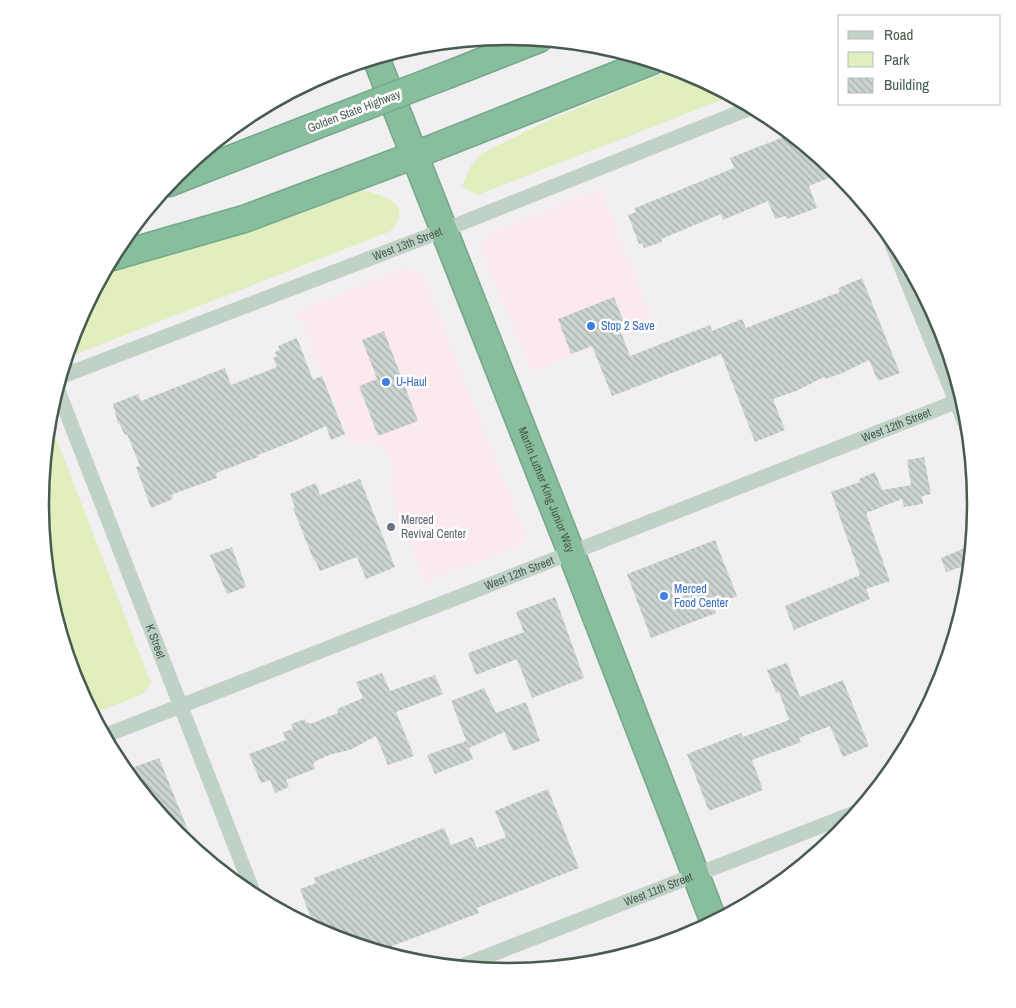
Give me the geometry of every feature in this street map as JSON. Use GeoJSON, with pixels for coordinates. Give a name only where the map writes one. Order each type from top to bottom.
{"type":"FeatureCollection","features":[{"type":"Feature","properties":{"kind":"highway","name":"Golden State Highway"},"geometry":{"type":"LineString","coordinates":[[186,176],[523,45]]}},
{"type":"Feature","properties":{"kind":"highway","name":"Martin Luther King Junior Way"},"geometry":{"type":"LineString","coordinates":[[378,64],[571,552],[712,916]]}},
{"type":"Feature","properties":{"kind":"highway"},"geometry":{"type":"LineString","coordinates":[[123,254],[244,219],[415,155],[642,65]]}},
{"type":"Feature","properties":{"kind":"street","name":"West 13th Street"},"geometry":{"type":"LineString","coordinates":[[68,374],[444,230],[745,111]]}},
{"type":"Feature","properties":{"kind":"street"},"geometry":{"type":"LineString","coordinates":[[905,273],[947,369]]}},
{"type":"Feature","properties":{"kind":"street","name":"K Street"},"geometry":{"type":"LineString","coordinates":[[61,400],[250,884]]}},
{"type":"Feature","properties":{"kind":"street","name":"West 12th Street"},"geometry":{"type":"LineString","coordinates":[[110,734],[955,402]]}},
{"type":"Feature","properties":{"kind":"street","name":"West 11th Street"},"geometry":{"type":"LineString","coordinates":[[473,961],[844,817]]}},
{"type":"Feature","properties":{"kind":"shaded area"},"geometry":{"type":"Polygon","coordinates":[[[601,189],[654,324],[531,372],[482,252],[483,242],[491,233],[601,189]]]}},
{"type":"Feature","properties":{"kind":"shaded area"},"geometry":{"type":"Polygon","coordinates":[[[405,267],[423,275],[526,535],[519,546],[425,582],[391,494],[391,484],[395,475],[388,454],[379,446],[368,442],[352,444],[297,312],[405,267]]]}},
{"type":"Feature","properties":{"kind":"shaded area"},"geometry":{"type":"Polygon","coordinates":[[[759,888],[739,901],[737,897],[759,888]]]}},
{"type":"Feature","properties":{"kind":"green space"},"geometry":{"type":"Polygon","coordinates":[[[665,72],[724,99],[477,195],[462,186],[471,166],[482,153],[552,119],[665,72]]]}},
{"type":"Feature","properties":{"kind":"green space"},"geometry":{"type":"Polygon","coordinates":[[[363,190],[388,199],[398,208],[400,214],[391,231],[73,355],[96,301],[112,271],[249,230],[363,190]]]}},
{"type":"Feature","properties":{"kind":"green space"},"geometry":{"type":"Polygon","coordinates":[[[55,434],[151,683],[143,694],[98,712],[73,652],[58,594],[50,534],[50,474],[55,434]]]}},
{"type":"Feature","properties":{"kind":"building"},"geometry":{"type":"Polygon","coordinates":[[[783,137],[831,177],[809,186],[817,208],[787,219],[786,216],[775,219],[768,201],[723,220],[721,214],[661,239],[662,242],[644,248],[642,243],[639,244],[628,215],[636,212],[635,208],[734,168],[730,158],[783,137]]]}},
{"type":"Feature","properties":{"kind":"building"},"geometry":{"type":"Polygon","coordinates":[[[862,278],[900,373],[878,381],[869,360],[840,374],[825,379],[824,377],[796,391],[773,399],[785,430],[755,442],[721,354],[612,396],[592,346],[571,354],[558,319],[614,297],[625,325],[619,327],[630,356],[710,325],[712,331],[742,319],[746,328],[840,292],[838,288],[862,278]]]}},
{"type":"Feature","properties":{"kind":"building","name":"U-Haul"},"geometry":{"type":"Polygon","coordinates":[[[384,331],[418,421],[378,436],[359,386],[377,379],[362,340],[384,331]]]}},
{"type":"Feature","properties":{"kind":"building"},"geometry":{"type":"Polygon","coordinates":[[[297,338],[313,380],[322,376],[345,434],[331,440],[326,426],[258,455],[258,457],[216,473],[217,478],[171,495],[173,499],[151,508],[136,467],[140,466],[127,434],[125,435],[118,424],[113,404],[138,394],[141,401],[225,368],[231,385],[277,367],[273,358],[277,357],[275,352],[280,350],[278,346],[297,338]]]}},
{"type":"Feature","properties":{"kind":"building"},"geometry":{"type":"Polygon","coordinates":[[[924,457],[931,494],[922,496],[923,504],[904,507],[902,499],[866,513],[890,581],[866,589],[870,599],[794,630],[785,606],[860,575],[831,492],[860,482],[859,479],[875,472],[882,490],[911,485],[907,460],[924,457]]]}},
{"type":"Feature","properties":{"kind":"building"},"geometry":{"type":"Polygon","coordinates":[[[360,479],[395,567],[366,579],[357,557],[320,571],[314,561],[293,508],[295,507],[290,494],[316,483],[320,495],[360,479]]]}},
{"type":"Feature","properties":{"kind":"building"},"geometry":{"type":"Polygon","coordinates":[[[715,540],[737,596],[713,605],[716,613],[651,638],[627,574],[715,540]]]}},
{"type":"Feature","properties":{"kind":"building"},"geometry":{"type":"Polygon","coordinates":[[[232,547],[246,587],[227,594],[210,555],[232,547]]]}},
{"type":"Feature","properties":{"kind":"building"},"geometry":{"type":"Polygon","coordinates":[[[965,548],[963,566],[946,572],[941,558],[965,548]]]}},
{"type":"Feature","properties":{"kind":"building"},"geometry":{"type":"Polygon","coordinates":[[[555,597],[584,678],[532,698],[517,659],[476,675],[468,653],[524,632],[516,612],[555,597]]]}},
{"type":"Feature","properties":{"kind":"building"},"geometry":{"type":"Polygon","coordinates":[[[787,663],[800,697],[843,680],[869,746],[843,757],[830,726],[799,738],[801,742],[752,760],[763,790],[709,811],[687,754],[741,733],[743,737],[789,720],[779,692],[776,693],[767,670],[787,663]]]}},
{"type":"Feature","properties":{"kind":"building"},"geometry":{"type":"Polygon","coordinates":[[[382,673],[390,691],[435,675],[443,694],[396,712],[414,756],[388,765],[376,736],[350,750],[332,754],[318,760],[313,763],[315,769],[286,780],[289,787],[275,793],[270,780],[261,783],[249,754],[286,740],[283,732],[293,729],[291,724],[305,719],[306,723],[309,722],[310,724],[338,713],[337,709],[363,698],[356,682],[382,673]]]}},
{"type":"Feature","properties":{"kind":"building"},"geometry":{"type":"Polygon","coordinates":[[[484,688],[496,713],[526,702],[540,741],[513,751],[504,732],[469,748],[451,701],[484,688]]]}},
{"type":"Feature","properties":{"kind":"building"},"geometry":{"type":"Polygon","coordinates":[[[466,741],[473,759],[435,774],[427,755],[466,741]]]}},
{"type":"Feature","properties":{"kind":"building"},"geometry":{"type":"Polygon","coordinates":[[[159,758],[190,836],[163,807],[133,768],[159,758]]]}},
{"type":"Feature","properties":{"kind":"building"},"geometry":{"type":"Polygon","coordinates":[[[548,789],[579,868],[477,908],[479,913],[389,947],[360,939],[311,919],[300,889],[316,883],[314,878],[444,828],[451,845],[472,837],[477,848],[506,837],[495,811],[548,789]]]}},
{"type":"Feature","properties":{"kind":"place","name":"Stop 2 Save"},"geometry":{"type":"Point","coordinates":[591,326]}},
{"type":"Feature","properties":{"kind":"place","name":"U-Haul"},"geometry":{"type":"Point","coordinates":[386,382]}},
{"type":"Feature","properties":{"kind":"place","name":"Merced Revival Center"},"geometry":{"type":"Point","coordinates":[391,527]}},
{"type":"Feature","properties":{"kind":"place","name":"Merced Food Center"},"geometry":{"type":"Point","coordinates":[664,596]}}]}
